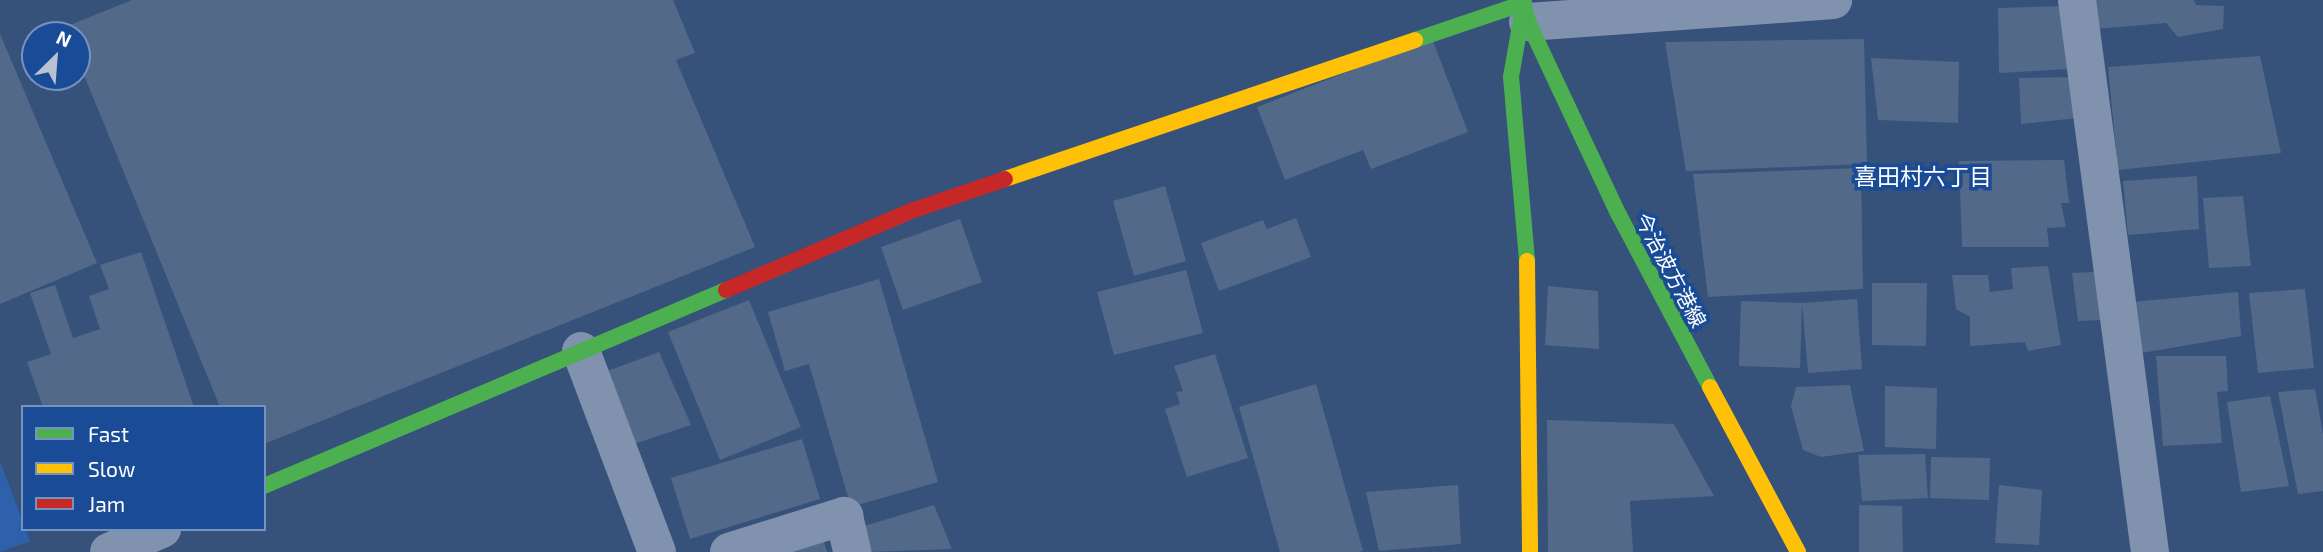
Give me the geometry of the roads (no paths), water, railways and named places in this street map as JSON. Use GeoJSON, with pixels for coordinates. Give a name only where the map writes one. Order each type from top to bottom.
{"type":"FeatureCollection","features":[{"type":"Feature","properties":{"kind":"street"},"geometry":{"type":"LineString","coordinates":[[266,485],[914,210],[1524,8],[1833,0]]}},
{"type":"Feature","properties":{"kind":"street"},"geometry":{"type":"LineString","coordinates":[[2077,0],[2150,552]]}},
{"type":"Feature","properties":{"kind":"street"},"geometry":{"type":"LineString","coordinates":[[1524,8],[1511,77],[1527,243],[1530,552]]}},
{"type":"Feature","properties":{"kind":"street","name":"今治波方港線"},"geometry":{"type":"LineString","coordinates":[[1524,8],[1619,215],[1798,552]]}},
{"type":"Feature","properties":{"kind":"street"},"geometry":{"type":"LineString","coordinates":[[581,351],[657,552]]}},
{"type":"Feature","properties":{"kind":"street"},"geometry":{"type":"LineString","coordinates":[[729,552],[844,516],[852,552]]}},
{"type":"Feature","properties":{"kind":"street"},"geometry":{"type":"LineString","coordinates":[[109,552],[157,531]]}},
{"type":"Feature","properties":{"kind":"district","name":"喜田村六丁目"},"geometry":{"type":"Point","coordinates":[1923,176]}}]}
